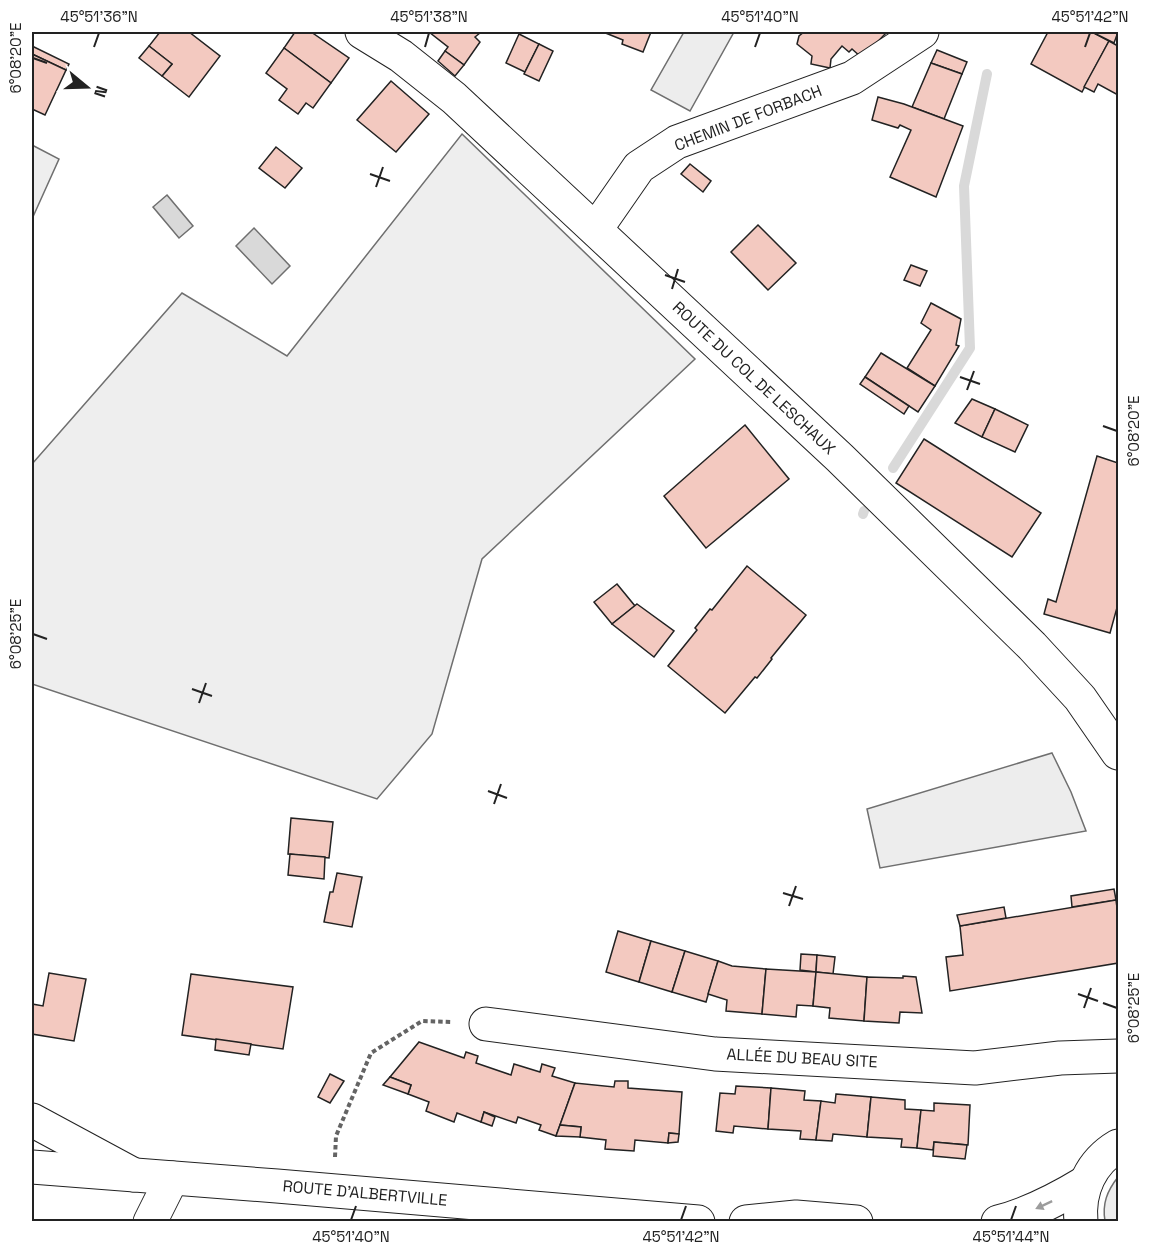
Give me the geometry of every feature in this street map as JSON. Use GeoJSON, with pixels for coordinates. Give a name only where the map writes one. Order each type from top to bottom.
{"type":"FeatureCollection","features":[{"type":"Feature","properties":{"kind":"main road","name":"ROUTE DU COL DE LESCHAUX"},"geometry":{"type":"LineString","coordinates":[[362,32],[402,56],[454,98],[840,458],[1032,646],[1080,698],[1119,753]]}},
{"type":"Feature","properties":{"kind":"main road","name":"CHEMIN DE FORBACH"},"geometry":{"type":"LineString","coordinates":[[596,229],[639,167],[677,142],[852,78],[922,32]]}},
{"type":"Feature","properties":{"kind":"main road","name":"ALLÉE DU BEAU SITE"},"geometry":{"type":"LineString","coordinates":[[486,1024],[715,1054],[975,1068],[1060,1058],[1119,1056]]}},
{"type":"Feature","properties":{"kind":"main road"},"geometry":{"type":"LineString","coordinates":[[32,1120],[134,1175]]}},
{"type":"Feature","properties":{"kind":"main road"},"geometry":{"type":"LineString","coordinates":[[1082,1221],[1080,1209],[1086,1182],[1101,1158],[1119,1146]]}},
{"type":"Feature","properties":{"kind":"main road","name":"ROUTE D'ALBERTVILLE"},"geometry":{"type":"LineString","coordinates":[[32,1167],[332,1190],[465,1212],[698,1221]]}},
{"type":"Feature","properties":{"kind":"main road"},"geometry":{"type":"LineString","coordinates":[[150,1221],[172,1178]]}},
{"type":"Feature","properties":{"kind":"main road"},"geometry":{"type":"LineString","coordinates":[[998,1221],[1045,1205],[1086,1182]]}},
{"type":"Feature","properties":{"kind":"main road"},"geometry":{"type":"LineString","coordinates":[[746,1221],[796,1217],[856,1221]]}},
{"type":"Feature","properties":{"kind":"path"},"geometry":{"type":"LineString","coordinates":[[332,1190],[336,1136],[371,1053],[422,1021],[486,1024]]}},
{"type":"Feature","properties":{"kind":"shaded area"},"geometry":{"type":"Polygon","coordinates":[[[684,32],[734,32],[690,111],[651,90],[684,32]]]}},
{"type":"Feature","properties":{"kind":"shaded area"},"geometry":{"type":"Polygon","coordinates":[[[462,134],[695,359],[482,559],[432,734],[377,799],[32,684],[32,464],[182,293],[287,356],[462,134]]]}},
{"type":"Feature","properties":{"kind":"shaded area"},"geometry":{"type":"Polygon","coordinates":[[[32,145],[59,159],[32,219],[32,145]]]}},
{"type":"Feature","properties":{"kind":"shaded area"},"geometry":{"type":"Polygon","coordinates":[[[167,195],[193,226],[179,238],[153,207],[167,195]]]}},
{"type":"Feature","properties":{"kind":"shaded area"},"geometry":{"type":"Polygon","coordinates":[[[254,228],[290,266],[272,284],[236,246],[254,228]]]}},
{"type":"Feature","properties":{"kind":"shaded area"},"geometry":{"type":"Polygon","coordinates":[[[1052,753],[1071,792],[1086,831],[880,868],[867,809],[1052,753]]]}},
{"type":"Feature","properties":{"kind":"shaded area"},"geometry":{"type":"Polygon","coordinates":[[[1118,1177],[1118,1221],[1105,1221],[1106,1198],[1118,1177]]]}},
{"type":"Feature","properties":{"kind":"building"},"geometry":{"type":"Polygon","coordinates":[[[160,32],[189,32],[220,56],[189,97],[162,76],[172,64],[149,46],[160,32]]]}},
{"type":"Feature","properties":{"kind":"building"},"geometry":{"type":"Polygon","coordinates":[[[295,32],[311,32],[349,58],[331,83],[284,48],[295,32]]]}},
{"type":"Feature","properties":{"kind":"building"},"geometry":{"type":"Polygon","coordinates":[[[429,32],[478,32],[480,33],[475,37],[480,42],[464,65],[445,51],[448,47],[429,32]]]}},
{"type":"Feature","properties":{"kind":"building"},"geometry":{"type":"Polygon","coordinates":[[[603,32],[651,32],[643,52],[622,44],[623,40],[603,32]]]}},
{"type":"Feature","properties":{"kind":"building"},"geometry":{"type":"Polygon","coordinates":[[[804,32],[887,32],[862,58],[852,49],[849,52],[842,46],[831,59],[830,68],[811,64],[812,56],[797,44],[799,36],[804,32]]]}},
{"type":"Feature","properties":{"kind":"building"},"geometry":{"type":"Polygon","coordinates":[[[1048,32],[1092,32],[1109,41],[1082,92],[1031,64],[1048,32]]]}},
{"type":"Feature","properties":{"kind":"building"},"geometry":{"type":"Polygon","coordinates":[[[1092,32],[1118,32],[1114,43],[1092,32]]]}},
{"type":"Feature","properties":{"kind":"building"},"geometry":{"type":"Polygon","coordinates":[[[519,34],[539,44],[525,72],[506,63],[519,34]]]}},
{"type":"Feature","properties":{"kind":"building"},"geometry":{"type":"Polygon","coordinates":[[[1109,41],[1118,46],[1118,95],[1098,84],[1094,92],[1084,87],[1109,41]]]}},
{"type":"Feature","properties":{"kind":"building"},"geometry":{"type":"Polygon","coordinates":[[[539,44],[553,51],[539,81],[524,74],[539,44]]]}},
{"type":"Feature","properties":{"kind":"building"},"geometry":{"type":"Polygon","coordinates":[[[32,46],[69,64],[66,70],[32,54],[32,46]]]}},
{"type":"Feature","properties":{"kind":"building"},"geometry":{"type":"Polygon","coordinates":[[[149,46],[172,64],[162,76],[139,58],[149,46]]]}},
{"type":"Feature","properties":{"kind":"building"},"geometry":{"type":"Polygon","coordinates":[[[284,48],[331,83],[313,108],[306,103],[298,114],[279,100],[287,89],[266,73],[284,48]]]}},
{"type":"Feature","properties":{"kind":"building"},"geometry":{"type":"Polygon","coordinates":[[[937,50],[967,62],[962,74],[931,63],[937,50]]]}},
{"type":"Feature","properties":{"kind":"building"},"geometry":{"type":"Polygon","coordinates":[[[445,51],[464,65],[455,76],[438,61],[445,51]]]}},
{"type":"Feature","properties":{"kind":"building"},"geometry":{"type":"Polygon","coordinates":[[[32,54],[66,70],[45,115],[32,109],[32,54]]]}},
{"type":"Feature","properties":{"kind":"building"},"geometry":{"type":"Polygon","coordinates":[[[931,63],[962,74],[944,119],[912,107],[931,63]]]}},
{"type":"Feature","properties":{"kind":"building"},"geometry":{"type":"Polygon","coordinates":[[[391,81],[429,114],[396,152],[357,120],[391,81]]]}},
{"type":"Feature","properties":{"kind":"building"},"geometry":{"type":"Polygon","coordinates":[[[878,97],[963,126],[936,197],[890,177],[911,130],[900,125],[898,128],[872,120],[878,97]]]}},
{"type":"Feature","properties":{"kind":"building"},"geometry":{"type":"Polygon","coordinates":[[[276,147],[302,168],[285,188],[259,168],[276,147]]]}},
{"type":"Feature","properties":{"kind":"building"},"geometry":{"type":"Polygon","coordinates":[[[690,164],[711,181],[703,192],[681,174],[690,164]]]}},
{"type":"Feature","properties":{"kind":"building"},"geometry":{"type":"Polygon","coordinates":[[[758,225],[796,263],[768,290],[731,252],[758,225]]]}},
{"type":"Feature","properties":{"kind":"building"},"geometry":{"type":"Polygon","coordinates":[[[911,265],[927,271],[920,286],[904,280],[911,265]]]}},
{"type":"Feature","properties":{"kind":"building"},"geometry":{"type":"Polygon","coordinates":[[[931,303],[961,319],[956,345],[959,346],[935,386],[907,368],[931,330],[921,323],[931,303]]]}},
{"type":"Feature","properties":{"kind":"building"},"geometry":{"type":"Polygon","coordinates":[[[881,353],[935,386],[918,412],[865,377],[881,353]]]}},
{"type":"Feature","properties":{"kind":"building"},"geometry":{"type":"Polygon","coordinates":[[[865,377],[909,406],[904,414],[860,384],[865,377]]]}},
{"type":"Feature","properties":{"kind":"building"},"geometry":{"type":"Polygon","coordinates":[[[972,399],[995,409],[982,437],[955,423],[972,399]]]}},
{"type":"Feature","properties":{"kind":"building"},"geometry":{"type":"Polygon","coordinates":[[[995,409],[1028,425],[1015,452],[982,437],[995,409]]]}},
{"type":"Feature","properties":{"kind":"building"},"geometry":{"type":"Polygon","coordinates":[[[745,425],[789,479],[706,548],[664,496],[745,425]]]}},
{"type":"Feature","properties":{"kind":"building"},"geometry":{"type":"Polygon","coordinates":[[[924,439],[1041,513],[1012,557],[896,483],[924,439]]]}},
{"type":"Feature","properties":{"kind":"building"},"geometry":{"type":"Polygon","coordinates":[[[1097,456],[1118,463],[1118,604],[1110,633],[1044,614],[1048,599],[1056,602],[1097,456]]]}},
{"type":"Feature","properties":{"kind":"building"},"geometry":{"type":"Polygon","coordinates":[[[747,566],[806,615],[757,678],[755,677],[725,713],[668,666],[697,630],[695,628],[710,609],[712,610],[747,566]]]}},
{"type":"Feature","properties":{"kind":"building"},"geometry":{"type":"Polygon","coordinates":[[[617,584],[635,606],[612,624],[594,602],[617,584]]]}},
{"type":"Feature","properties":{"kind":"building"},"geometry":{"type":"Polygon","coordinates":[[[637,604],[674,631],[654,657],[612,624],[637,604]]]}},
{"type":"Feature","properties":{"kind":"building"},"geometry":{"type":"Polygon","coordinates":[[[291,818],[333,822],[329,858],[288,854],[291,818]]]}},
{"type":"Feature","properties":{"kind":"building"},"geometry":{"type":"Polygon","coordinates":[[[290,854],[325,857],[324,879],[288,875],[290,854]]]}},
{"type":"Feature","properties":{"kind":"building"},"geometry":{"type":"Polygon","coordinates":[[[337,873],[362,877],[352,927],[324,922],[330,892],[333,892],[337,873]]]}},
{"type":"Feature","properties":{"kind":"building"},"geometry":{"type":"Polygon","coordinates":[[[1114,889],[1116,900],[1072,907],[1071,896],[1114,889]]]}},
{"type":"Feature","properties":{"kind":"building"},"geometry":{"type":"Polygon","coordinates":[[[1116,900],[1118,963],[950,991],[946,957],[963,955],[960,926],[1116,900]]]}},
{"type":"Feature","properties":{"kind":"building"},"geometry":{"type":"Polygon","coordinates":[[[1004,907],[1006,918],[960,926],[957,915],[1004,907]]]}},
{"type":"Feature","properties":{"kind":"building"},"geometry":{"type":"Polygon","coordinates":[[[618,931],[651,941],[639,982],[606,972],[618,931]]]}},
{"type":"Feature","properties":{"kind":"building"},"geometry":{"type":"Polygon","coordinates":[[[651,941],[685,951],[672,992],[639,982],[651,941]]]}},
{"type":"Feature","properties":{"kind":"building"},"geometry":{"type":"Polygon","coordinates":[[[685,951],[718,961],[706,1002],[672,992],[685,951]]]}},
{"type":"Feature","properties":{"kind":"building"},"geometry":{"type":"Polygon","coordinates":[[[801,954],[817,955],[816,972],[800,970],[801,954]]]}},
{"type":"Feature","properties":{"kind":"building"},"geometry":{"type":"Polygon","coordinates":[[[817,955],[835,957],[833,974],[816,972],[817,955]]]}},
{"type":"Feature","properties":{"kind":"building"},"geometry":{"type":"Polygon","coordinates":[[[718,961],[732,966],[766,969],[762,1014],[726,1011],[727,1000],[708,994],[718,961]]]}},
{"type":"Feature","properties":{"kind":"building"},"geometry":{"type":"Polygon","coordinates":[[[766,969],[816,972],[813,1006],[797,1005],[796,1017],[762,1014],[766,969]]]}},
{"type":"Feature","properties":{"kind":"building"},"geometry":{"type":"Polygon","coordinates":[[[816,972],[867,977],[864,1021],[829,1018],[830,1008],[813,1006],[816,972]]]}},
{"type":"Feature","properties":{"kind":"building"},"geometry":{"type":"Polygon","coordinates":[[[49,973],[86,979],[74,1041],[32,1034],[32,1004],[43,1006],[49,973]]]}},
{"type":"Feature","properties":{"kind":"building"},"geometry":{"type":"Polygon","coordinates":[[[191,974],[293,987],[283,1049],[182,1035],[191,974]]]}},
{"type":"Feature","properties":{"kind":"building"},"geometry":{"type":"Polygon","coordinates":[[[903,976],[916,977],[922,1013],[900,1012],[899,1023],[864,1021],[867,977],[903,978],[903,976]]]}},
{"type":"Feature","properties":{"kind":"building"},"geometry":{"type":"Polygon","coordinates":[[[216,1039],[251,1044],[249,1055],[215,1050],[216,1039]]]}},
{"type":"Feature","properties":{"kind":"building"},"geometry":{"type":"Polygon","coordinates":[[[419,1042],[464,1058],[466,1052],[478,1056],[476,1063],[511,1075],[514,1064],[540,1072],[542,1064],[555,1068],[552,1076],[575,1083],[556,1136],[539,1130],[541,1125],[518,1117],[516,1123],[484,1112],[481,1122],[457,1113],[454,1122],[426,1111],[429,1102],[408,1094],[411,1085],[390,1077],[419,1042]]]}},
{"type":"Feature","properties":{"kind":"building"},"geometry":{"type":"Polygon","coordinates":[[[330,1074],[344,1081],[330,1103],[318,1097],[330,1074]]]}},
{"type":"Feature","properties":{"kind":"building"},"geometry":{"type":"Polygon","coordinates":[[[390,1077],[411,1085],[408,1094],[383,1085],[390,1077]]]}},
{"type":"Feature","properties":{"kind":"building"},"geometry":{"type":"Polygon","coordinates":[[[615,1081],[628,1081],[628,1088],[682,1092],[679,1134],[669,1133],[668,1143],[635,1140],[634,1151],[605,1149],[606,1140],[580,1137],[581,1127],[560,1125],[575,1083],[614,1087],[615,1081]]]}},
{"type":"Feature","properties":{"kind":"building"},"geometry":{"type":"Polygon","coordinates":[[[736,1086],[771,1088],[768,1129],[734,1126],[733,1133],[716,1131],[720,1093],[735,1094],[736,1086]]]}},
{"type":"Feature","properties":{"kind":"building"},"geometry":{"type":"Polygon","coordinates":[[[771,1088],[805,1091],[804,1100],[821,1101],[816,1140],[800,1139],[801,1131],[768,1129],[771,1088]]]}},
{"type":"Feature","properties":{"kind":"building"},"geometry":{"type":"Polygon","coordinates":[[[836,1094],[871,1097],[867,1137],[833,1134],[832,1141],[816,1140],[821,1101],[835,1103],[836,1094]]]}},
{"type":"Feature","properties":{"kind":"building"},"geometry":{"type":"Polygon","coordinates":[[[871,1097],[905,1100],[905,1109],[921,1110],[917,1148],[901,1147],[902,1139],[867,1137],[871,1097]]]}},
{"type":"Feature","properties":{"kind":"building"},"geometry":{"type":"Polygon","coordinates":[[[934,1103],[970,1105],[968,1145],[934,1142],[933,1150],[917,1148],[921,1110],[934,1111],[934,1103]]]}},
{"type":"Feature","properties":{"kind":"building"},"geometry":{"type":"Polygon","coordinates":[[[484,1112],[495,1117],[492,1126],[481,1122],[484,1112]]]}},
{"type":"Feature","properties":{"kind":"building"},"geometry":{"type":"Polygon","coordinates":[[[560,1125],[581,1127],[580,1137],[556,1136],[560,1125]]]}},
{"type":"Feature","properties":{"kind":"building"},"geometry":{"type":"Polygon","coordinates":[[[669,1133],[679,1134],[678,1142],[668,1143],[669,1133]]]}},
{"type":"Feature","properties":{"kind":"building"},"geometry":{"type":"Polygon","coordinates":[[[934,1142],[967,1145],[965,1159],[933,1156],[934,1142]]]}},
{"type":"Feature","properties":{"kind":"waterway"},"geometry":{"type":"LineString","coordinates":[[893,468],[970,348],[964,186],[987,74]]}}]}
